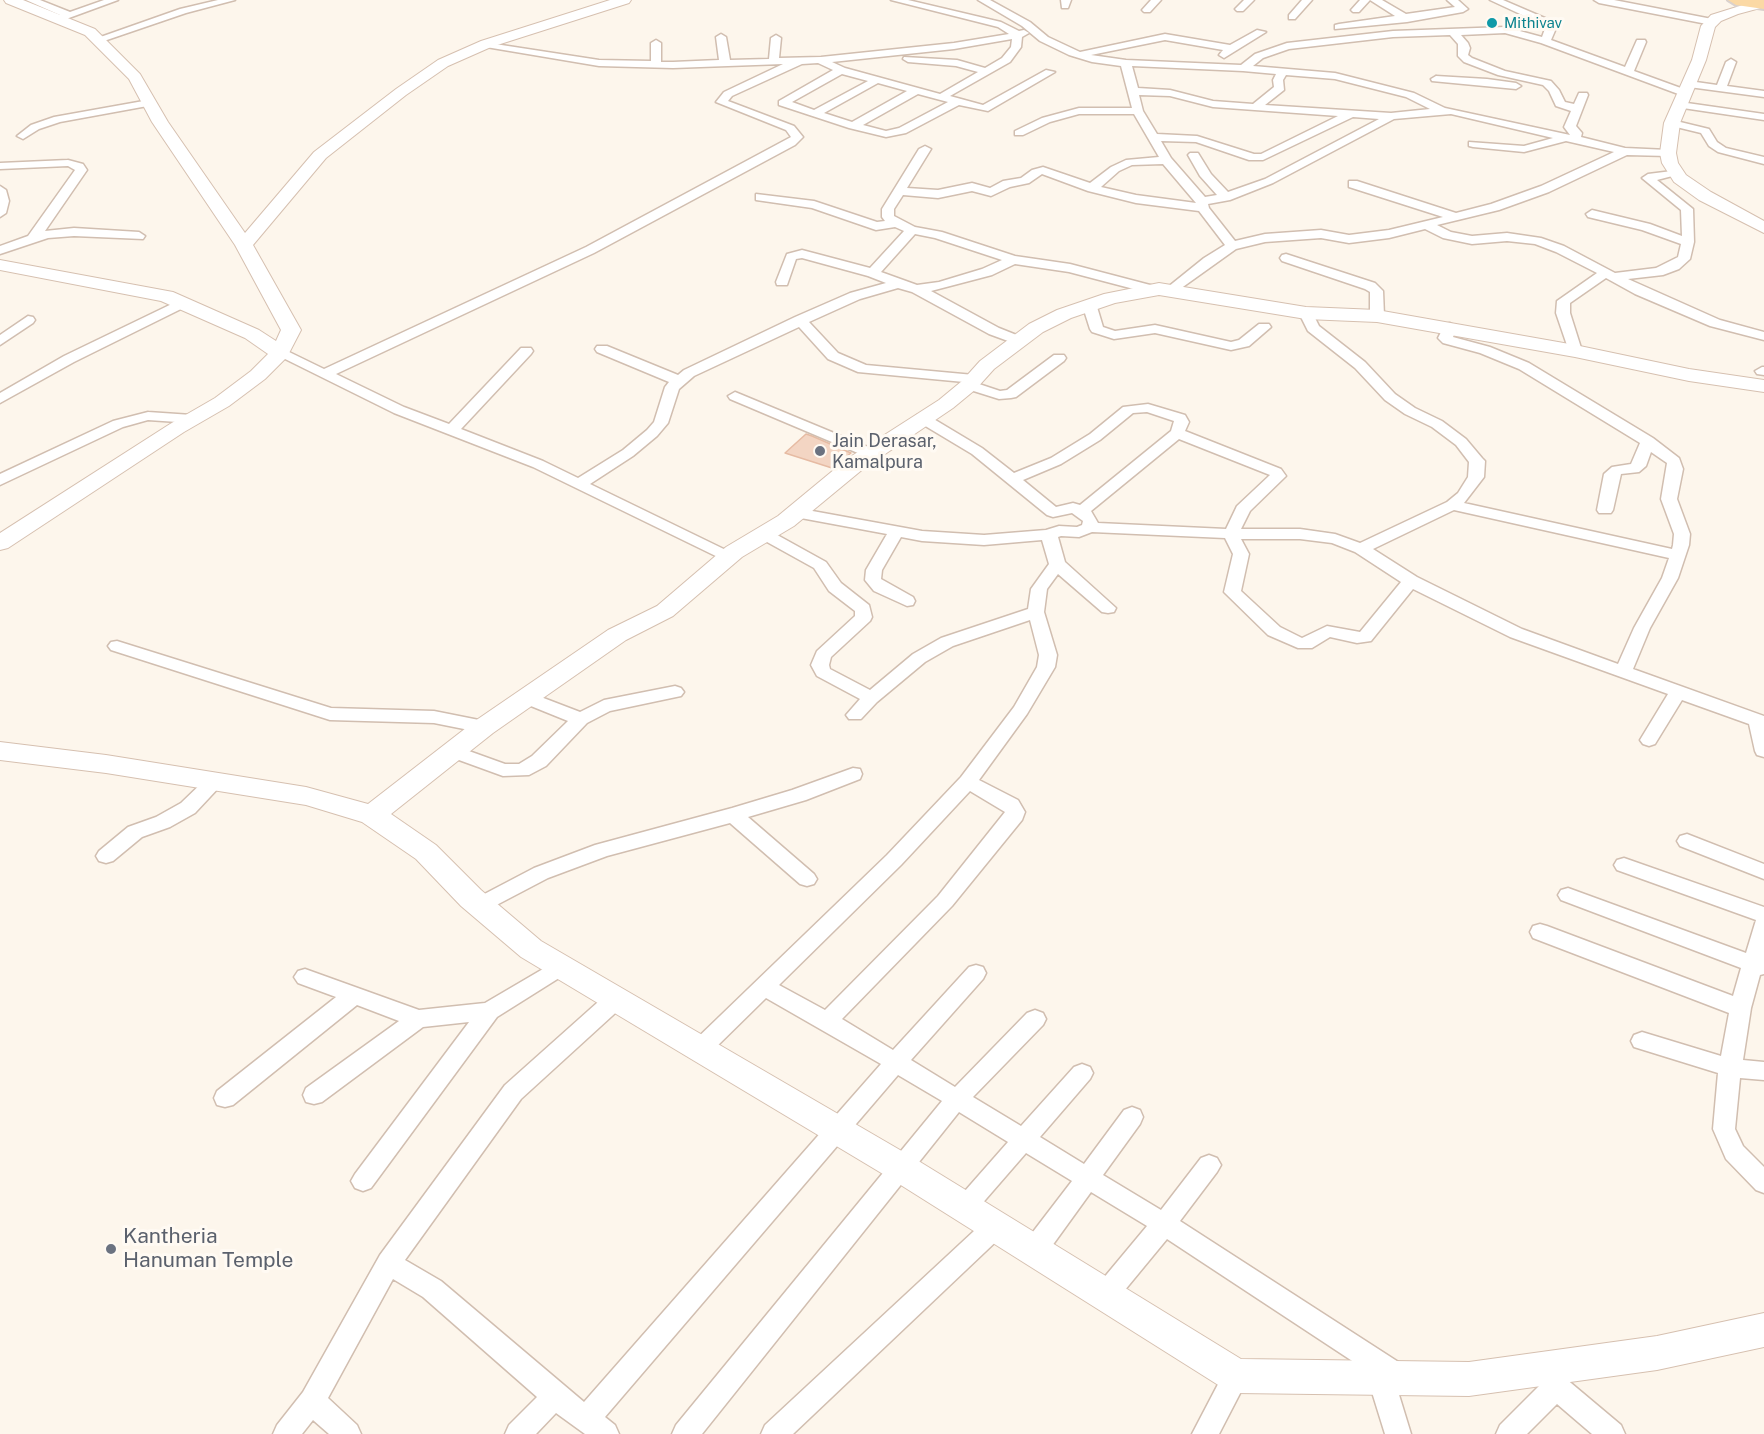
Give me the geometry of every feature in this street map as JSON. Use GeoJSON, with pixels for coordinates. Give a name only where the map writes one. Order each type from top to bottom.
{"type":"FeatureCollection","features":[{"type":"Feature","properties":{"kind":"main road"},"geometry":{"type":"LineString","coordinates":[[1740,0],[1764,3]]}},
{"type":"Feature","properties":{"kind":"street"},"geometry":{"type":"LineString","coordinates":[[11,0],[50,8],[113,0]]}},
{"type":"Feature","properties":{"kind":"street"},"geometry":{"type":"LineString","coordinates":[[50,8],[79,0]]}},
{"type":"Feature","properties":{"kind":"street"},"geometry":{"type":"LineString","coordinates":[[169,16],[204,0]]}},
{"type":"Feature","properties":{"kind":"street"},"geometry":{"type":"LineString","coordinates":[[97,40],[169,16],[230,0]]}},
{"type":"Feature","properties":{"kind":"street"},"geometry":{"type":"LineString","coordinates":[[244,244],[320,156],[401,92],[443,63],[486,44],[624,0]]}},
{"type":"Feature","properties":{"kind":"street"},"geometry":{"type":"LineString","coordinates":[[896,0],[1001,25],[1017,34]]}},
{"type":"Feature","properties":{"kind":"street"},"geometry":{"type":"LineString","coordinates":[[982,0],[1026,24],[1044,39],[1092,59],[1323,74],[1385,87],[1410,95],[1442,111],[1625,151],[1668,153]]}},
{"type":"Feature","properties":{"kind":"street"},"geometry":{"type":"LineString","coordinates":[[1147,10],[1156,0]]}},
{"type":"Feature","properties":{"kind":"street"},"geometry":{"type":"LineString","coordinates":[[1240,9],[1248,0]]}},
{"type":"Feature","properties":{"kind":"street"},"geometry":{"type":"LineString","coordinates":[[1292,17],[1307,0]]}},
{"type":"Feature","properties":{"kind":"street"},"geometry":{"type":"LineString","coordinates":[[1356,10],[1365,0]]}},
{"type":"Feature","properties":{"kind":"street"},"geometry":{"type":"LineString","coordinates":[[1375,0],[1425,32]]}},
{"type":"Feature","properties":{"kind":"street"},"geometry":{"type":"LineString","coordinates":[[1339,27],[1463,9],[1452,0]]}},
{"type":"Feature","properties":{"kind":"street"},"geometry":{"type":"LineString","coordinates":[[1495,0],[1550,24],[1552,26],[1545,41]]}},
{"type":"Feature","properties":{"kind":"street"},"geometry":{"type":"LineString","coordinates":[[1599,0],[1712,22]]}},
{"type":"Feature","properties":{"kind":"street"},"geometry":{"type":"LineString","coordinates":[[1764,3],[1733,10],[1708,26],[1699,60],[1672,123],[1668,153],[1680,178],[1705,196],[1764,228]]}},
{"type":"Feature","properties":{"kind":"street"},"geometry":{"type":"LineString","coordinates":[[0,543],[222,402],[258,375],[280,353],[291,330],[244,244],[160,122],[135,76],[90,32],[50,8]]}},
{"type":"Feature","properties":{"kind":"street"},"geometry":{"type":"LineString","coordinates":[[486,44],[581,62],[656,64],[774,62],[820,60],[954,46],[1034,30]]}},
{"type":"Feature","properties":{"kind":"street"},"geometry":{"type":"LineString","coordinates":[[1243,68],[1259,56],[1287,46],[1357,37],[1425,32],[1505,30],[1545,41],[1685,94],[1764,117]]}},
{"type":"Feature","properties":{"kind":"street"},"geometry":{"type":"LineString","coordinates":[[1216,67],[1231,48],[1261,32]]}},
{"type":"Feature","properties":{"kind":"street"},"geometry":{"type":"LineString","coordinates":[[1453,32],[1463,43],[1465,48],[1463,57],[1502,73],[1542,81],[1551,87],[1560,104],[1578,110]]}},
{"type":"Feature","properties":{"kind":"street"},"geometry":{"type":"LineString","coordinates":[[940,98],[1012,54],[1017,34]]}},
{"type":"Feature","properties":{"kind":"street"},"geometry":{"type":"LineString","coordinates":[[721,37],[725,63]]}},
{"type":"Feature","properties":{"kind":"street"},"geometry":{"type":"LineString","coordinates":[[1079,54],[1165,37],[1231,48]]}},
{"type":"Feature","properties":{"kind":"street"},"geometry":{"type":"LineString","coordinates":[[774,62],[776,38]]}},
{"type":"Feature","properties":{"kind":"street"},"geometry":{"type":"LineString","coordinates":[[1628,73],[1641,42]]}},
{"type":"Feature","properties":{"kind":"street"},"geometry":{"type":"LineString","coordinates":[[656,43],[656,64]]}},
{"type":"Feature","properties":{"kind":"street"},"geometry":{"type":"LineString","coordinates":[[883,52],[908,59],[957,63],[986,70]]}},
{"type":"Feature","properties":{"kind":"street"},"geometry":{"type":"LineString","coordinates":[[820,60],[841,70],[979,109],[988,108],[1050,72]]}},
{"type":"Feature","properties":{"kind":"street"},"geometry":{"type":"LineString","coordinates":[[325,374],[590,250],[791,143],[797,137],[790,128],[721,102],[728,94],[799,61]]}},
{"type":"Feature","properties":{"kind":"street"},"geometry":{"type":"LineString","coordinates":[[1721,88],[1731,62]]}},
{"type":"Feature","properties":{"kind":"street"},"geometry":{"type":"LineString","coordinates":[[1126,63],[1138,111],[1152,137],[1166,160],[1232,246]]}},
{"type":"Feature","properties":{"kind":"street"},"geometry":{"type":"LineString","coordinates":[[841,70],[783,102],[853,126],[874,132],[894,134],[957,102]]}},
{"type":"Feature","properties":{"kind":"street"},"geometry":{"type":"LineString","coordinates":[[1254,108],[1280,88],[1278,80],[1283,71]]}},
{"type":"Feature","properties":{"kind":"street"},"geometry":{"type":"LineString","coordinates":[[1436,79],[1534,88],[1551,87]]}},
{"type":"Feature","properties":{"kind":"street"},"geometry":{"type":"LineString","coordinates":[[814,114],[877,80]]}},
{"type":"Feature","properties":{"kind":"street"},"geometry":{"type":"LineString","coordinates":[[1685,94],[1721,88],[1764,94]]}},
{"type":"Feature","properties":{"kind":"street"},"geometry":{"type":"LineString","coordinates":[[853,126],[916,91]]}},
{"type":"Feature","properties":{"kind":"street"},"geometry":{"type":"LineString","coordinates":[[1134,91],[1170,93],[1200,102],[1254,108],[1392,116],[1442,111]]}},
{"type":"Feature","properties":{"kind":"street"},"geometry":{"type":"LineString","coordinates":[[1473,144],[1524,149],[1571,138],[1576,133],[1570,127],[1583,95]]}},
{"type":"Feature","properties":{"kind":"street"},"geometry":{"type":"LineString","coordinates":[[23,136],[35,127],[58,119],[149,103]]}},
{"type":"Feature","properties":{"kind":"street"},"geometry":{"type":"LineString","coordinates":[[1019,133],[1046,120],[1078,111],[1138,111]]}},
{"type":"Feature","properties":{"kind":"street"},"geometry":{"type":"LineString","coordinates":[[1152,137],[1197,139],[1253,158],[1263,157],[1350,114]]}},
{"type":"Feature","properties":{"kind":"street"},"geometry":{"type":"LineString","coordinates":[[899,191],[938,194],[972,187],[991,192],[1007,184],[1025,181],[1036,172],[1043,170],[1092,189],[1136,199],[1202,205],[1269,181],[1392,116]]}},
{"type":"Feature","properties":{"kind":"street"},"geometry":{"type":"LineString","coordinates":[[1672,123],[1705,131],[1713,144],[1722,150],[1764,161]]}},
{"type":"Feature","properties":{"kind":"street"},"geometry":{"type":"LineString","coordinates":[[926,149],[888,209],[888,217],[912,230],[938,235],[1013,260],[1070,268],[1149,289],[1173,290],[1306,313],[1377,316],[1450,327],[1689,375],[1764,376]]}},
{"type":"Feature","properties":{"kind":"street"},"geometry":{"type":"LineString","coordinates":[[1173,290],[1208,261],[1232,246],[1265,238],[1321,234],[1349,239],[1368,238],[1426,225],[1453,216],[1496,207],[1545,189],[1625,151]]}},
{"type":"Feature","properties":{"kind":"street"},"geometry":{"type":"LineString","coordinates":[[0,178],[4,166],[16,153]]}},
{"type":"Feature","properties":{"kind":"street"},"geometry":{"type":"LineString","coordinates":[[1194,155],[1206,176],[1226,197]]}},
{"type":"Feature","properties":{"kind":"street"},"geometry":{"type":"LineString","coordinates":[[1092,189],[1123,164],[1166,160]]}},
{"type":"Feature","properties":{"kind":"street"},"geometry":{"type":"LineString","coordinates":[[4,166],[68,163],[79,166],[81,170],[34,237]]}},
{"type":"Feature","properties":{"kind":"street"},"geometry":{"type":"LineString","coordinates":[[1575,351],[1563,314],[1564,301],[1610,275],[1658,272],[1684,259],[1688,242],[1687,209],[1648,181],[1652,176],[1676,172]]}},
{"type":"Feature","properties":{"kind":"street"},"geometry":{"type":"LineString","coordinates":[[1353,184],[1453,216]]}},
{"type":"Feature","properties":{"kind":"street"},"geometry":{"type":"LineString","coordinates":[[0,190],[3,201],[0,213]]}},
{"type":"Feature","properties":{"kind":"street"},"geometry":{"type":"LineString","coordinates":[[760,197],[814,205],[876,226],[896,223]]}},
{"type":"Feature","properties":{"kind":"street"},"geometry":{"type":"LineString","coordinates":[[1592,214],[1646,227],[1688,242]]}},
{"type":"Feature","properties":{"kind":"street"},"geometry":{"type":"LineString","coordinates":[[1426,225],[1447,235],[1472,240],[1507,237],[1537,241],[1560,249],[1640,291],[1715,323],[1764,336]]}},
{"type":"Feature","properties":{"kind":"street"},"geometry":{"type":"LineString","coordinates":[[873,273],[912,230]]}},
{"type":"Feature","properties":{"kind":"street"},"geometry":{"type":"LineString","coordinates":[[0,250],[34,237],[74,232],[139,236]]}},
{"type":"Feature","properties":{"kind":"street"},"geometry":{"type":"LineString","coordinates":[[782,282],[791,257],[797,254],[873,273],[917,289],[994,331],[1019,341]]}},
{"type":"Feature","properties":{"kind":"street"},"geometry":{"type":"LineString","coordinates":[[1286,258],[1370,286],[1376,291],[1377,316]]}},
{"type":"Feature","properties":{"kind":"street"},"geometry":{"type":"LineString","coordinates":[[917,289],[940,286],[987,272],[1013,260]]}},
{"type":"Feature","properties":{"kind":"street"},"geometry":{"type":"LineString","coordinates":[[0,265],[166,296],[252,334],[280,353],[370,397],[538,464],[728,557]]}},
{"type":"Feature","properties":{"kind":"street"},"geometry":{"type":"LineString","coordinates":[[579,484],[628,453],[652,433],[661,423],[672,387],[689,372],[855,296],[898,284]]}},
{"type":"Feature","properties":{"kind":"street"},"geometry":{"type":"LineString","coordinates":[[372,814],[484,728],[617,635],[664,611],[728,557],[796,513],[870,453],[946,404],[987,365],[1036,328],[1064,314],[1111,298],[1149,289]]}},
{"type":"Feature","properties":{"kind":"street"},"geometry":{"type":"LineString","coordinates":[[0,399],[69,359],[180,304]]}},
{"type":"Feature","properties":{"kind":"street"},"geometry":{"type":"LineString","coordinates":[[1090,307],[1097,329],[1114,335],[1155,329],[1231,346],[1244,343],[1264,327]]}},
{"type":"Feature","properties":{"kind":"street"},"geometry":{"type":"LineString","coordinates":[[1306,313],[1313,328],[1360,365],[1390,397],[1410,411],[1437,424],[1461,442],[1477,461],[1476,477],[1463,496],[1452,505],[1360,549]]}},
{"type":"Feature","properties":{"kind":"street"},"geometry":{"type":"LineString","coordinates":[[0,341],[28,320]]}},
{"type":"Feature","properties":{"kind":"street"},"geometry":{"type":"LineString","coordinates":[[800,320],[833,356],[863,369],[971,382],[999,395],[1011,394],[1059,358]]}},
{"type":"Feature","properties":{"kind":"street"},"geometry":{"type":"LineString","coordinates":[[1450,327],[1445,338],[1448,340],[1485,350],[1524,366],[1647,441],[1674,461],[1675,469],[1670,499],[1682,534],[1678,555],[1670,578],[1642,628],[1623,671]]}},
{"type":"Feature","properties":{"kind":"street"},"geometry":{"type":"LineString","coordinates":[[602,349],[679,381]]}},
{"type":"Feature","properties":{"kind":"street"},"geometry":{"type":"LineString","coordinates":[[452,430],[526,351]]}},
{"type":"Feature","properties":{"kind":"street"},"geometry":{"type":"LineString","coordinates":[[735,396],[870,453]]}},
{"type":"Feature","properties":{"kind":"street"},"geometry":{"type":"LineString","coordinates":[[1013,479],[1056,461],[1095,437],[1128,410],[1148,408],[1180,418],[1182,422],[1177,433],[1082,511]]}},
{"type":"Feature","properties":{"kind":"street"},"geometry":{"type":"LineString","coordinates":[[0,480],[118,424],[148,417],[192,419]]}},
{"type":"Feature","properties":{"kind":"street"},"geometry":{"type":"LineString","coordinates":[[922,418],[977,451],[1053,512]]}},
{"type":"Feature","properties":{"kind":"street"},"geometry":{"type":"LineString","coordinates":[[1177,433],[1276,472],[1278,476],[1243,509],[1231,534]]}},
{"type":"Feature","properties":{"kind":"street"},"geometry":{"type":"LineString","coordinates":[[1605,510],[1612,474],[1617,470],[1634,469],[1638,466],[1647,441]]}},
{"type":"Feature","properties":{"kind":"street"},"geometry":{"type":"LineString","coordinates":[[1452,505],[1678,555]]}},
{"type":"Feature","properties":{"kind":"street"},"geometry":{"type":"LineString","coordinates":[[700,1049],[894,860],[968,782],[1021,710],[1047,667],[1048,655],[1035,612],[1039,589],[1057,564],[1054,533],[1048,520],[1053,512],[1072,508],[1082,511],[1091,520],[1090,527]]}},
{"type":"Feature","properties":{"kind":"street"},"geometry":{"type":"LineString","coordinates":[[796,513],[897,531],[984,540],[1079,532],[1090,527],[1231,534],[1300,534],[1335,539],[1360,549],[1411,581],[1516,633],[1761,722],[1764,751]]}},
{"type":"Feature","properties":{"kind":"street"},"geometry":{"type":"LineString","coordinates":[[897,531],[874,570],[873,580],[880,587],[907,601]]}},
{"type":"Feature","properties":{"kind":"street"},"geometry":{"type":"LineString","coordinates":[[764,534],[820,565],[835,587],[863,609],[864,617],[823,656],[820,664],[823,672],[871,698]]}},
{"type":"Feature","properties":{"kind":"street"},"geometry":{"type":"LineString","coordinates":[[1231,534],[1241,554],[1232,592],[1234,596],[1274,631],[1298,643],[1306,644],[1327,631],[1357,638],[1365,637],[1411,581]]}},
{"type":"Feature","properties":{"kind":"street"},"geometry":{"type":"LineString","coordinates":[[1057,564],[1108,608]]}},
{"type":"Feature","properties":{"kind":"street"},"geometry":{"type":"LineString","coordinates":[[855,715],[871,698],[919,658],[947,642],[1035,612]]}},
{"type":"Feature","properties":{"kind":"street"},"geometry":{"type":"LineString","coordinates":[[117,646],[330,714],[434,717],[484,728]]}},
{"type":"Feature","properties":{"kind":"street"},"geometry":{"type":"LineString","coordinates":[[455,752],[503,770],[522,770],[539,761],[581,719],[604,706],[619,701],[675,692]]}},
{"type":"Feature","properties":{"kind":"street"},"geometry":{"type":"LineString","coordinates":[[1649,740],[1678,692]]}},
{"type":"Feature","properties":{"kind":"street"},"geometry":{"type":"LineString","coordinates":[[527,698],[581,719]]}},
{"type":"Feature","properties":{"kind":"street"},"geometry":{"type":"LineString","coordinates":[[0,751],[106,764],[306,796],[372,814],[426,852],[480,905],[531,949],[900,1167],[1236,1376],[1549,1378],[1764,1330]]}},
{"type":"Feature","properties":{"kind":"street"},"geometry":{"type":"LineString","coordinates":[[480,905],[541,873],[602,850],[733,815],[799,795],[853,774]]}},
{"type":"Feature","properties":{"kind":"street"},"geometry":{"type":"LineString","coordinates":[[106,856],[135,832],[163,822],[188,808],[215,782]]}},
{"type":"Feature","properties":{"kind":"street"},"geometry":{"type":"LineString","coordinates":[[827,1021],[945,901],[1012,820],[1015,812],[1011,805],[968,782]]}},
{"type":"Feature","properties":{"kind":"street"},"geometry":{"type":"LineString","coordinates":[[733,815],[807,879]]}},
{"type":"Feature","properties":{"kind":"street"},"geometry":{"type":"LineString","coordinates":[[1687,842],[1764,872]]}},
{"type":"Feature","properties":{"kind":"street"},"geometry":{"type":"LineString","coordinates":[[1624,865],[1764,915]]}},
{"type":"Feature","properties":{"kind":"street"},"geometry":{"type":"LineString","coordinates":[[1568,895],[1758,966]]}},
{"type":"Feature","properties":{"kind":"street"},"geometry":{"type":"LineString","coordinates":[[1764,925],[1758,966],[1740,1008],[1726,1094],[1724,1129],[1734,1152],[1764,1183]]}},
{"type":"Feature","properties":{"kind":"street"},"geometry":{"type":"LineString","coordinates":[[1540,932],[1740,1008]]}},
{"type":"Feature","properties":{"kind":"street"},"geometry":{"type":"LineString","coordinates":[[363,1181],[489,1011],[560,967]]}},
{"type":"Feature","properties":{"kind":"street"},"geometry":{"type":"LineString","coordinates":[[389,1263],[432,1289],[555,1396],[596,1426],[837,1130],[976,973]]}},
{"type":"Feature","properties":{"kind":"street"},"geometry":{"type":"LineString","coordinates":[[305,977],[418,1019],[489,1011]]}},
{"type":"Feature","properties":{"kind":"street"},"geometry":{"type":"LineString","coordinates":[[763,987],[827,1021],[1164,1224],[1389,1377],[1398,1434]]}},
{"type":"Feature","properties":{"kind":"street"},"geometry":{"type":"LineString","coordinates":[[225,1098],[354,995]]}},
{"type":"Feature","properties":{"kind":"street"},"geometry":{"type":"LineString","coordinates":[[286,1434],[312,1401],[389,1263],[513,1092],[615,1000]]}},
{"type":"Feature","properties":{"kind":"street"},"geometry":{"type":"LineString","coordinates":[[685,1434],[956,1100],[1035,1018]]}},
{"type":"Feature","properties":{"kind":"street"},"geometry":{"type":"LineString","coordinates":[[314,1095],[418,1019]]}},
{"type":"Feature","properties":{"kind":"street"},"geometry":{"type":"LineString","coordinates":[[1642,1041],[1730,1068],[1764,1071]]}},
{"type":"Feature","properties":{"kind":"street"},"geometry":{"type":"LineString","coordinates":[[965,1207],[1082,1073]]}},
{"type":"Feature","properties":{"kind":"street"},"geometry":{"type":"LineString","coordinates":[[1035,1250],[1132,1117]]}},
{"type":"Feature","properties":{"kind":"street"},"geometry":{"type":"LineString","coordinates":[[1106,1294],[1209,1165]]}},
{"type":"Feature","properties":{"kind":"street"},"geometry":{"type":"LineString","coordinates":[[774,1434],[996,1226]]}},
{"type":"Feature","properties":{"kind":"street"},"geometry":{"type":"LineString","coordinates":[[1205,1434],[1236,1376]]}},
{"type":"Feature","properties":{"kind":"street"},"geometry":{"type":"LineString","coordinates":[[1509,1434],[1549,1378]]}},
{"type":"Feature","properties":{"kind":"street"},"geometry":{"type":"LineString","coordinates":[[1549,1378],[1612,1434]]}},
{"type":"Feature","properties":{"kind":"street"},"geometry":{"type":"LineString","coordinates":[[518,1434],[555,1396]]}},
{"type":"Feature","properties":{"kind":"street"},"geometry":{"type":"LineString","coordinates":[[312,1401],[348,1434]]}},
{"type":"Feature","properties":{"kind":"building","name":"Jain Derasar, Kamalpura"},"geometry":{"type":"Polygon","coordinates":[[[806,434],[851,453],[832,468],[785,453],[806,434]]]}},
{"type":"Feature","properties":{"kind":"place","name":"Mithivav"},"geometry":{"type":"Point","coordinates":[1492,23]}},
{"type":"Feature","properties":{"kind":"place","name":"Jain Derasar, Kamalpura"},"geometry":{"type":"Point","coordinates":[820,451]}},
{"type":"Feature","properties":{"kind":"place","name":"Kantheria Hanuman Temple"},"geometry":{"type":"Point","coordinates":[111,1249]}}]}
